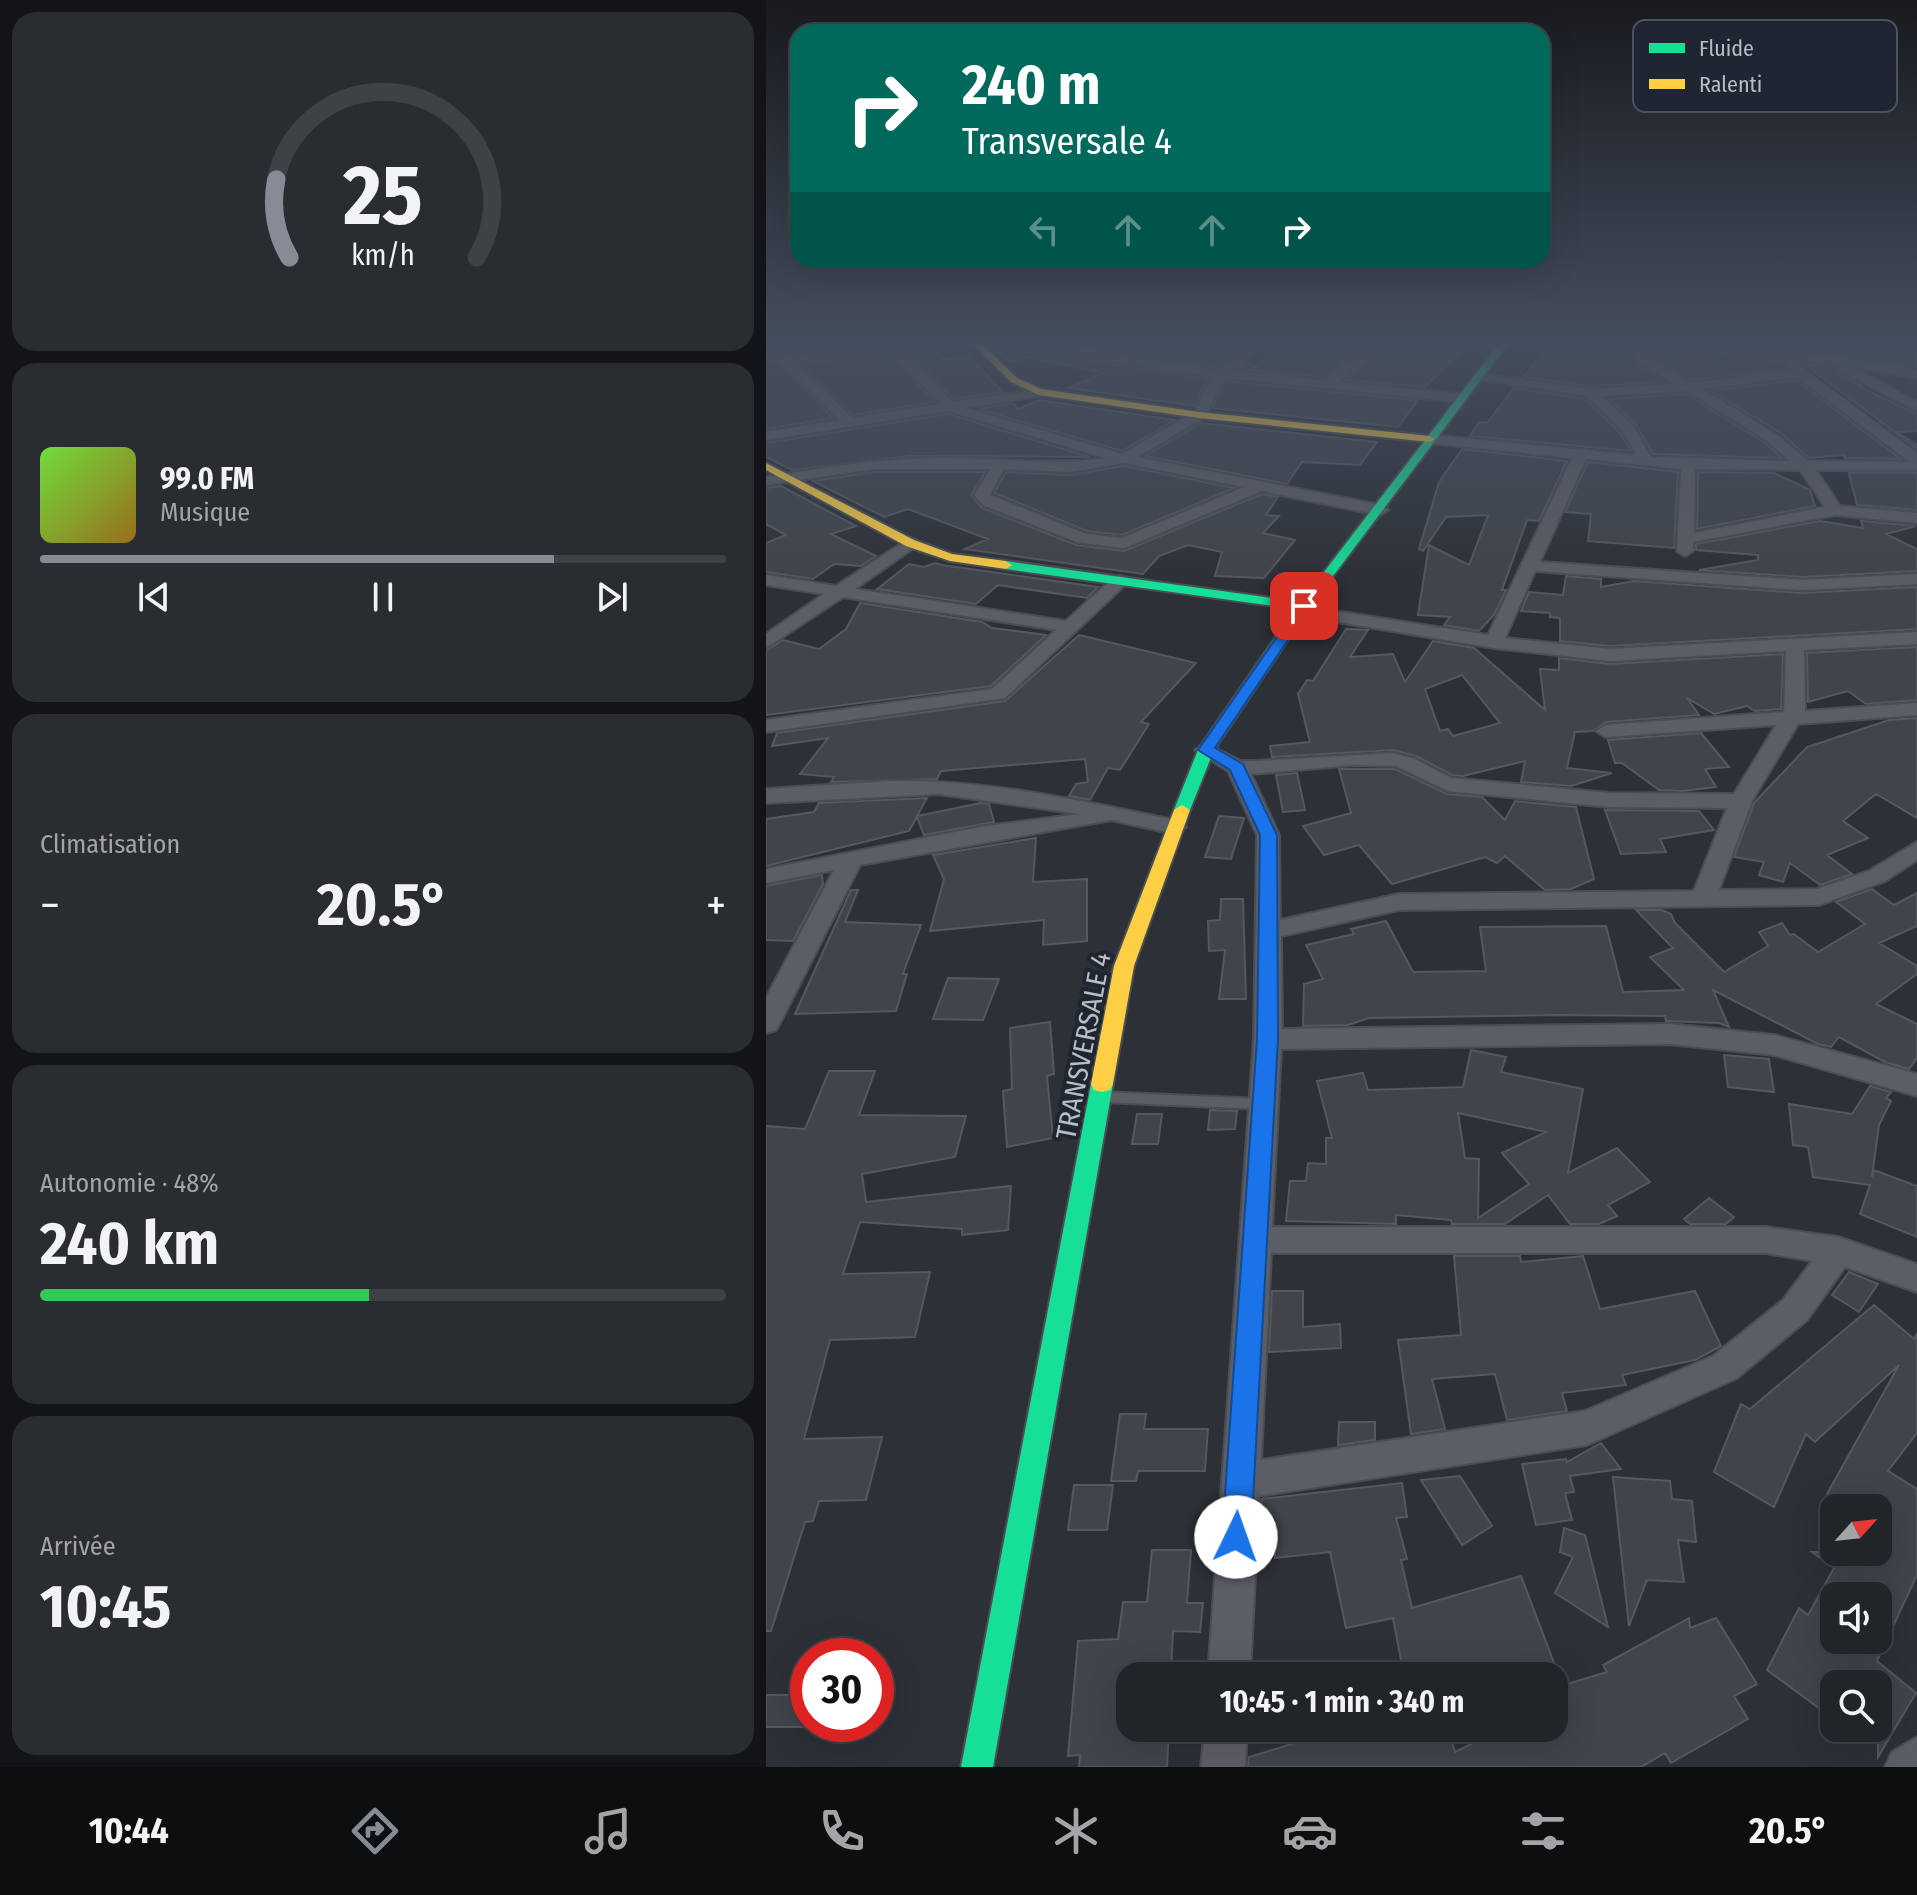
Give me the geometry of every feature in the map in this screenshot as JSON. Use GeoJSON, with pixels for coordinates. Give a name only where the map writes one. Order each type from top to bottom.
{"type":"FeatureCollection","features":[{"type":"Feature","properties":{"kind":"main road"},"geometry":{"type":"LineString","coordinates":[[1280,423],[1430,439]]}},
{"type":"Feature","properties":{"kind":"main road","name":"TRANSVERSALE 4"},"geometry":{"type":"LineString","coordinates":[[977,1767],[1124,966],[1206,750],[1303,609],[1442,423]]}},
{"type":"Feature","properties":{"kind":"main road"},"geometry":{"type":"LineString","coordinates":[[766,466],[910,543],[950,557],[1303,609]]}},
{"type":"Feature","properties":{"kind":"street"},"geometry":{"type":"LineString","coordinates":[[766,436],[839,423]]}},
{"type":"Feature","properties":{"kind":"street"},"geometry":{"type":"LineString","coordinates":[[1005,423],[1124,459],[1380,510]]}},
{"type":"Feature","properties":{"kind":"street"},"geometry":{"type":"LineString","coordinates":[[766,481],[873,465],[935,462],[1070,468],[1124,459],[1185,423]]}},
{"type":"Feature","properties":{"kind":"street"},"geometry":{"type":"LineString","coordinates":[[1622,423],[1645,459]]}},
{"type":"Feature","properties":{"kind":"street"},"geometry":{"type":"LineString","coordinates":[[1749,423],[1772,438],[1807,468],[1835,510]]}},
{"type":"Feature","properties":{"kind":"street"},"geometry":{"type":"LineString","coordinates":[[1866,423],[1917,463]]}},
{"type":"Feature","properties":{"kind":"street"},"geometry":{"type":"LineString","coordinates":[[1430,439],[1688,465],[1807,468],[1917,463]]}},
{"type":"Feature","properties":{"kind":"street"},"geometry":{"type":"LineString","coordinates":[[1494,642],[1580,456]]}},
{"type":"Feature","properties":{"kind":"street"},"geometry":{"type":"LineString","coordinates":[[1684,574],[1688,465]]}},
{"type":"Feature","properties":{"kind":"street"},"geometry":{"type":"LineString","coordinates":[[998,467],[982,495],[988,502],[1083,539],[1124,543],[1258,487]]}},
{"type":"Feature","properties":{"kind":"street"},"geometry":{"type":"LineString","coordinates":[[1686,539],[1835,510],[1917,518]]}},
{"type":"Feature","properties":{"kind":"street"},"geometry":{"type":"LineString","coordinates":[[766,642],[910,543]]}},
{"type":"Feature","properties":{"kind":"street"},"geometry":{"type":"LineString","coordinates":[[1528,566],[1684,574],[1802,585],[1917,579]]}},
{"type":"Feature","properties":{"kind":"street"},"geometry":{"type":"LineString","coordinates":[[766,580],[1070,627]]}},
{"type":"Feature","properties":{"kind":"street"},"geometry":{"type":"LineString","coordinates":[[766,726],[998,694],[1120,581]]}},
{"type":"Feature","properties":{"kind":"street"},"geometry":{"type":"LineString","coordinates":[[1303,609],[1494,642],[1610,655],[1917,638]]}},
{"type":"Feature","properties":{"kind":"street"},"geometry":{"type":"LineString","coordinates":[[1703,900],[1741,801],[1796,709],[1795,644]]}},
{"type":"Feature","properties":{"kind":"street"},"geometry":{"type":"LineString","coordinates":[[1606,731],[1917,709]]}},
{"type":"Feature","properties":{"kind":"street"},"geometry":{"type":"LineString","coordinates":[[1206,750],[1237,767],[1267,770],[1368,758],[1395,759],[1413,764],[1436,781],[1448,784],[1609,800],[1741,801]]}},
{"type":"Feature","properties":{"kind":"street"},"geometry":{"type":"LineString","coordinates":[[1230,1662],[1253,1240],[1268,1039],[1268,835],[1237,767]]}},
{"type":"Feature","properties":{"kind":"street"},"geometry":{"type":"LineString","coordinates":[[766,796],[890,786],[962,789],[1035,798],[1175,827]]}},
{"type":"Feature","properties":{"kind":"street"},"geometry":{"type":"LineString","coordinates":[[766,876],[986,833],[1119,816]]}},
{"type":"Feature","properties":{"kind":"street"},"geometry":{"type":"LineString","coordinates":[[1268,931],[1399,902],[1819,897],[1877,876],[1917,849]]}},
{"type":"Feature","properties":{"kind":"street"},"geometry":{"type":"LineString","coordinates":[[766,1023],[851,860]]}},
{"type":"Feature","properties":{"kind":"street"},"geometry":{"type":"LineString","coordinates":[[1268,1039],[1669,1034],[1774,1045],[1917,1085]]}},
{"type":"Feature","properties":{"kind":"street"},"geometry":{"type":"LineString","coordinates":[[1253,1240],[1766,1240],[1838,1251],[1917,1278]]}},
{"type":"Feature","properties":{"kind":"street"},"geometry":{"type":"LineString","coordinates":[[1240,1481],[1587,1428],[1725,1367],[1795,1310],[1838,1251]]}},
{"type":"Feature","properties":{"kind":"street"},"geometry":{"type":"LineString","coordinates":[[1223,1767],[1225,1742]]}},
{"type":"Feature","properties":{"kind":"street"},"geometry":{"type":"LineString","coordinates":[[1907,1767],[1917,1759]]}},
{"type":"Feature","properties":{"kind":"lane"},"geometry":{"type":"LineString","coordinates":[[1100,1097],[1262,1104]]}},
{"type":"Feature","properties":{"kind":"building"},"geometry":{"type":"Polygon","coordinates":[[[766,423],[800,423],[766,429],[766,423]]]}},
{"type":"Feature","properties":{"kind":"building"},"geometry":{"type":"Polygon","coordinates":[[[889,423],[979,423],[1090,457],[911,456],[792,470],[766,457],[766,443],[889,423]]]}},
{"type":"Feature","properties":{"kind":"building"},"geometry":{"type":"Polygon","coordinates":[[[1028,423],[1169,423],[1122,451],[1028,423]]]}},
{"type":"Feature","properties":{"kind":"building"},"geometry":{"type":"Polygon","coordinates":[[[1200,423],[1377,442],[1360,465],[1302,462],[1287,484],[1145,456],[1200,423]]]}},
{"type":"Feature","properties":{"kind":"building"},"geometry":{"type":"Polygon","coordinates":[[[1363,423],[1401,423],[1398,427],[1363,423]]]}},
{"type":"Feature","properties":{"kind":"building"},"geometry":{"type":"Polygon","coordinates":[[[1478,423],[1610,423],[1631,451],[1470,436],[1478,423]]]}},
{"type":"Feature","properties":{"kind":"building"},"geometry":{"type":"Polygon","coordinates":[[[1634,423],[1733,423],[1782,458],[1653,454],[1634,423]]]}},
{"type":"Feature","properties":{"kind":"building"},"geometry":{"type":"Polygon","coordinates":[[[1765,423],[1854,423],[1901,459],[1845,458],[1844,455],[1809,458],[1765,423]]]}},
{"type":"Feature","properties":{"kind":"building"},"geometry":{"type":"Polygon","coordinates":[[[1883,423],[1917,423],[1917,431],[1897,432],[1917,445],[1917,449],[1883,423]]]}},
{"type":"Feature","properties":{"kind":"building"},"geometry":{"type":"Polygon","coordinates":[[[1462,449],[1567,461],[1539,521],[1527,520],[1502,590],[1506,590],[1494,615],[1479,631],[1444,625],[1450,617],[1418,615],[1429,545],[1469,565],[1488,515],[1446,517],[1423,551],[1419,549],[1439,482],[1462,449]]]}},
{"type":"Feature","properties":{"kind":"building"},"geometry":{"type":"Polygon","coordinates":[[[1588,462],[1678,472],[1674,548],[1588,541],[1591,514],[1565,512],[1588,462]]]}},
{"type":"Feature","properties":{"kind":"building"},"geometry":{"type":"Polygon","coordinates":[[[1124,466],[1234,488],[1122,535],[1087,531],[994,493],[1006,472],[1070,475],[1124,466]]]}},
{"type":"Feature","properties":{"kind":"building"},"geometry":{"type":"Polygon","coordinates":[[[873,472],[985,472],[971,495],[982,508],[1076,545],[1124,551],[1262,494],[1278,497],[1266,515],[1279,516],[1263,533],[1295,540],[1264,578],[1215,576],[1222,552],[1188,545],[1159,556],[1143,574],[965,549],[988,539],[908,509],[884,517],[813,481],[873,472]]]}},
{"type":"Feature","properties":{"kind":"building"},"geometry":{"type":"Polygon","coordinates":[[[1698,472],[1774,473],[1810,490],[1815,506],[1697,529],[1698,472]]]}},
{"type":"Feature","properties":{"kind":"building"},"geometry":{"type":"Polygon","coordinates":[[[1849,473],[1917,473],[1917,510],[1857,505],[1849,473]]]}},
{"type":"Feature","properties":{"kind":"building"},"geometry":{"type":"Polygon","coordinates":[[[781,486],[856,526],[831,534],[876,556],[861,566],[834,564],[813,579],[766,572],[766,543],[786,535],[766,524],[766,488],[781,486]]]}},
{"type":"Feature","properties":{"kind":"building"},"geometry":{"type":"Polygon","coordinates":[[[1820,521],[1863,528],[1861,521],[1916,526],[1886,534],[1917,549],[1917,571],[1802,577],[1699,570],[1758,560],[1758,555],[1696,550],[1696,544],[1820,521]]]}},
{"type":"Feature","properties":{"kind":"building"},"geometry":{"type":"Polygon","coordinates":[[[935,563],[1098,587],[1087,598],[998,585],[976,604],[877,589],[909,564],[924,567],[935,563]]]}},
{"type":"Feature","properties":{"kind":"building"},"geometry":{"type":"Polygon","coordinates":[[[1566,576],[1601,579],[1601,587],[1634,581],[1802,593],[1917,587],[1917,629],[1610,646],[1560,641],[1560,618],[1550,617],[1550,613],[1521,611],[1529,592],[1563,595],[1566,576]]]}},
{"type":"Feature","properties":{"kind":"building"},"geometry":{"type":"Polygon","coordinates":[[[860,603],[1046,635],[991,686],[766,715],[766,651],[783,640],[819,649],[846,629],[860,603]]]}},
{"type":"Feature","properties":{"kind":"building"},"geometry":{"type":"Polygon","coordinates":[[[1346,629],[1368,630],[1350,657],[1393,654],[1405,682],[1433,641],[1474,648],[1545,710],[1540,669],[1559,670],[1559,658],[1610,664],[1783,654],[1781,709],[1755,711],[1747,706],[1714,714],[1687,698],[1699,715],[1606,722],[1593,731],[1575,732],[1567,768],[1612,773],[1571,786],[1521,782],[1525,761],[1463,776],[1452,775],[1416,756],[1393,750],[1272,757],[1270,746],[1310,742],[1298,694],[1307,680],[1313,681],[1346,629]],[[1462,675],[1425,689],[1440,731],[1448,729],[1453,736],[1500,723],[1462,675]]]}},
{"type":"Feature","properties":{"kind":"building"},"geometry":{"type":"Polygon","coordinates":[[[1079,635],[1196,663],[1141,722],[1149,724],[1120,770],[1108,768],[1090,800],[1069,796],[1076,784],[1088,782],[1085,759],[941,771],[937,779],[831,782],[834,777],[800,774],[828,738],[772,746],[777,733],[1005,701],[1079,635]]]}},
{"type":"Feature","properties":{"kind":"building"},"geometry":{"type":"Polygon","coordinates":[[[1917,647],[1917,700],[1866,704],[1848,691],[1808,702],[1807,653],[1917,647]]]}},
{"type":"Feature","properties":{"kind":"building"},"geometry":{"type":"Polygon","coordinates":[[[1917,718],[1917,818],[1876,794],[1843,821],[1868,838],[1827,855],[1852,874],[1820,885],[1790,863],[1783,882],[1759,875],[1764,862],[1734,857],[1754,803],[1807,747],[1889,720],[1917,718]]]}},
{"type":"Feature","properties":{"kind":"building"},"geometry":{"type":"Polygon","coordinates":[[[1701,733],[1729,767],[1705,769],[1716,787],[1683,791],[1659,790],[1622,763],[1615,763],[1608,740],[1701,733]]]}},
{"type":"Feature","properties":{"kind":"building"},"geometry":{"type":"Polygon","coordinates":[[[1339,769],[1395,769],[1447,794],[1482,797],[1505,820],[1515,801],[1576,807],[1594,879],[1571,889],[1545,890],[1505,856],[1497,863],[1485,857],[1392,884],[1359,845],[1324,855],[1303,826],[1351,813],[1339,769]]]}},
{"type":"Feature","properties":{"kind":"building"},"geometry":{"type":"Polygon","coordinates":[[[1297,773],[1305,810],[1283,812],[1276,775],[1297,773]]]}},
{"type":"Feature","properties":{"kind":"building"},"geometry":{"type":"Polygon","coordinates":[[[927,798],[917,816],[981,803],[989,804],[994,822],[924,835],[917,817],[909,831],[766,866],[766,819],[814,812],[819,803],[927,798]]]}},
{"type":"Feature","properties":{"kind":"building"},"geometry":{"type":"Polygon","coordinates":[[[1605,810],[1699,811],[1714,830],[1660,839],[1666,852],[1621,854],[1605,810]]]}},
{"type":"Feature","properties":{"kind":"building"},"geometry":{"type":"Polygon","coordinates":[[[1219,816],[1244,818],[1231,859],[1205,857],[1219,816]]]}},
{"type":"Feature","properties":{"kind":"building"},"geometry":{"type":"Polygon","coordinates":[[[1036,838],[1033,882],[1087,879],[1087,941],[1043,945],[1044,920],[930,931],[944,879],[933,855],[1036,838]]]}},
{"type":"Feature","properties":{"kind":"building"},"geometry":{"type":"Polygon","coordinates":[[[822,875],[823,884],[793,941],[766,940],[766,886],[822,875]]]}},
{"type":"Feature","properties":{"kind":"building"},"geometry":{"type":"Polygon","coordinates":[[[1872,889],[1894,905],[1917,893],[1917,926],[1879,943],[1917,966],[1917,974],[1876,1004],[1917,1024],[1917,1058],[1909,1069],[1885,1062],[1839,1037],[1831,1047],[1818,1044],[1713,990],[1729,1027],[1719,1023],[1666,1021],[1665,1016],[1559,1015],[1369,1018],[1348,1025],[1303,1026],[1304,984],[1323,979],[1306,945],[1354,934],[1351,929],[1386,921],[1413,972],[1486,971],[1480,927],[1606,926],[1623,992],[1684,990],[1650,957],[1673,948],[1636,910],[1662,910],[1671,914],[1675,923],[1724,972],[1768,946],[1759,932],[1782,923],[1790,935],[1794,934],[1818,952],[1865,924],[1836,902],[1872,889]]]}},
{"type":"Feature","properties":{"kind":"building"},"geometry":{"type":"Polygon","coordinates":[[[851,890],[858,890],[845,922],[921,925],[903,974],[907,974],[896,1011],[795,1014],[851,890]]]}},
{"type":"Feature","properties":{"kind":"building"},"geometry":{"type":"Polygon","coordinates":[[[1221,899],[1243,899],[1246,999],[1219,999],[1225,950],[1209,951],[1208,921],[1220,920],[1221,899]]]}},
{"type":"Feature","properties":{"kind":"building"},"geometry":{"type":"Polygon","coordinates":[[[948,978],[999,979],[983,1020],[933,1019],[948,978]]]}},
{"type":"Feature","properties":{"kind":"building"},"geometry":{"type":"Polygon","coordinates":[[[1050,1022],[1054,1074],[1047,1076],[1053,1138],[1007,1147],[1003,1091],[1012,1089],[1010,1028],[1050,1022]]]}},
{"type":"Feature","properties":{"kind":"building"},"geometry":{"type":"Polygon","coordinates":[[[1471,1050],[1506,1057],[1501,1072],[1583,1089],[1568,1173],[1617,1148],[1650,1182],[1608,1205],[1617,1216],[1599,1224],[1570,1224],[1548,1195],[1505,1224],[1452,1224],[1451,1220],[1396,1215],[1396,1224],[1286,1221],[1290,1181],[1306,1181],[1308,1163],[1326,1164],[1326,1138],[1332,1138],[1317,1081],[1363,1073],[1368,1090],[1463,1087],[1471,1050]],[[1458,1113],[1465,1158],[1479,1159],[1478,1218],[1529,1184],[1502,1153],[1546,1132],[1458,1113]]]}},
{"type":"Feature","properties":{"kind":"building"},"geometry":{"type":"Polygon","coordinates":[[[1724,1055],[1769,1059],[1774,1092],[1728,1087],[1724,1055]]]}},
{"type":"Feature","properties":{"kind":"building"},"geometry":{"type":"Polygon","coordinates":[[[829,1071],[875,1071],[859,1115],[966,1116],[955,1157],[862,1174],[866,1202],[1011,1186],[1008,1230],[962,1235],[962,1229],[860,1222],[843,1274],[930,1272],[915,1337],[830,1340],[804,1439],[882,1437],[866,1500],[819,1501],[813,1521],[805,1522],[771,1631],[766,1631],[766,1126],[805,1129],[829,1071]]]}},
{"type":"Feature","properties":{"kind":"building"},"geometry":{"type":"Polygon","coordinates":[[[1870,1086],[1891,1092],[1886,1098],[1891,1101],[1879,1125],[1872,1177],[1874,1170],[1917,1186],[1917,1237],[1860,1214],[1870,1185],[1813,1177],[1808,1147],[1793,1145],[1789,1104],[1852,1114],[1870,1086]]]}},
{"type":"Feature","properties":{"kind":"building"},"geometry":{"type":"Polygon","coordinates":[[[1210,1110],[1237,1111],[1235,1129],[1208,1130],[1210,1110]]]}},
{"type":"Feature","properties":{"kind":"building"},"geometry":{"type":"Polygon","coordinates":[[[1137,1114],[1162,1114],[1158,1144],[1132,1144],[1137,1114]]]}},
{"type":"Feature","properties":{"kind":"building"},"geometry":{"type":"Polygon","coordinates":[[[1709,1198],[1734,1217],[1726,1224],[1690,1224],[1684,1219],[1709,1198]]]}},
{"type":"Feature","properties":{"kind":"building"},"geometry":{"type":"Polygon","coordinates":[[[1454,1256],[1520,1256],[1521,1262],[1583,1256],[1600,1309],[1695,1291],[1721,1346],[1695,1360],[1622,1375],[1626,1385],[1562,1393],[1567,1411],[1507,1420],[1495,1374],[1432,1379],[1445,1429],[1411,1434],[1398,1340],[1461,1335],[1454,1256]]]}},
{"type":"Feature","properties":{"kind":"building"},"geometry":{"type":"Polygon","coordinates":[[[1849,1272],[1878,1284],[1859,1312],[1832,1295],[1849,1272]]]}},
{"type":"Feature","properties":{"kind":"building"},"geometry":{"type":"Polygon","coordinates":[[[1272,1291],[1303,1291],[1303,1327],[1340,1324],[1341,1348],[1269,1352],[1272,1291]]]}},
{"type":"Feature","properties":{"kind":"building"},"geometry":{"type":"Polygon","coordinates":[[[1874,1305],[1914,1339],[1917,1333],[1917,1433],[1888,1471],[1917,1489],[1917,1575],[1892,1629],[1892,1582],[1826,1582],[1834,1568],[1831,1566],[1892,1566],[1892,1494],[1827,1494],[1899,1365],[1815,1442],[1806,1434],[1774,1507],[1714,1472],[1741,1404],[1750,1409],[1874,1305]]]}},
{"type":"Feature","properties":{"kind":"building"},"geometry":{"type":"Polygon","coordinates":[[[1120,1414],[1146,1414],[1144,1429],[1208,1429],[1205,1471],[1138,1471],[1136,1481],[1111,1481],[1120,1414]]]}},
{"type":"Feature","properties":{"kind":"building"},"geometry":{"type":"Polygon","coordinates":[[[1339,1422],[1375,1422],[1375,1440],[1338,1445],[1339,1422]]]}},
{"type":"Feature","properties":{"kind":"building"},"geometry":{"type":"Polygon","coordinates":[[[1601,1443],[1621,1469],[1570,1476],[1574,1492],[1565,1493],[1572,1520],[1536,1525],[1522,1464],[1566,1459],[1567,1462],[1601,1443]]]}},
{"type":"Feature","properties":{"kind":"building"},"geometry":{"type":"Polygon","coordinates":[[[1460,1476],[1492,1526],[1462,1545],[1421,1480],[1460,1476]]]}},
{"type":"Feature","properties":{"kind":"building"},"geometry":{"type":"Polygon","coordinates":[[[1613,1477],[1670,1481],[1672,1499],[1692,1501],[1696,1542],[1678,1540],[1684,1582],[1647,1580],[1629,1626],[1613,1477]]]}},
{"type":"Feature","properties":{"kind":"building"},"geometry":{"type":"Polygon","coordinates":[[[1402,1483],[1407,1517],[1396,1518],[1407,1559],[1401,1560],[1412,1608],[1521,1576],[1554,1662],[1401,1662],[1393,1618],[1346,1628],[1330,1552],[1275,1558],[1274,1546],[1259,1548],[1262,1499],[1402,1483]]]}},
{"type":"Feature","properties":{"kind":"building"},"geometry":{"type":"Polygon","coordinates":[[[1074,1485],[1113,1485],[1107,1530],[1068,1530],[1074,1485]]]}},
{"type":"Feature","properties":{"kind":"building"},"geometry":{"type":"Polygon","coordinates":[[[1564,1528],[1585,1535],[1608,1627],[1555,1593],[1573,1557],[1560,1552],[1564,1528]]]}},
{"type":"Feature","properties":{"kind":"building"},"geometry":{"type":"Polygon","coordinates":[[[1152,1550],[1191,1550],[1187,1603],[1203,1603],[1200,1632],[1173,1631],[1172,1662],[1116,1662],[1116,1742],[1168,1742],[1167,1767],[1079,1767],[1080,1755],[1068,1756],[1078,1641],[1118,1639],[1123,1602],[1147,1602],[1152,1550]]]}},
{"type":"Feature","properties":{"kind":"building"},"geometry":{"type":"Polygon","coordinates":[[[1820,1593],[1820,1654],[1880,1654],[1877,1661],[1888,1670],[1820,1670],[1820,1709],[1767,1670],[1799,1608],[1808,1615],[1820,1593]]]}},
{"type":"Feature","properties":{"kind":"building"},"geometry":{"type":"Polygon","coordinates":[[[1689,1618],[1690,1628],[1716,1618],[1757,1684],[1734,1696],[1748,1719],[1671,1763],[1665,1753],[1641,1767],[1248,1767],[1249,1757],[1298,1742],[1452,1742],[1455,1752],[1475,1742],[1568,1742],[1568,1684],[1607,1672],[1603,1665],[1689,1618]]]}},
{"type":"Feature","properties":{"kind":"building"},"geometry":{"type":"Polygon","coordinates":[[[1892,1673],[1916,1693],[1892,1733],[1892,1673]]]}},
{"type":"Feature","properties":{"kind":"building"},"geometry":{"type":"Polygon","coordinates":[[[766,1695],[790,1695],[790,1727],[766,1727],[766,1695]]]}},
{"type":"Feature","properties":{"kind":"building"},"geometry":{"type":"Polygon","coordinates":[[[1878,1742],[1887,1742],[1878,1757],[1878,1742]]]}},
{"type":"Feature","properties":{"kind":"traffic: fast"},"geometry":{"type":"LineString","coordinates":[[1182,810],[1206,750],[1304,606],[1443,423]]}},
{"type":"Feature","properties":{"kind":"traffic: fast"},"geometry":{"type":"LineString","coordinates":[[1006,565],[1304,606]]}},
{"type":"Feature","properties":{"kind":"traffic: fast"},"geometry":{"type":"LineString","coordinates":[[977,1767],[1102,1084]]}},
{"type":"Feature","properties":{"kind":"traffic: slow"},"geometry":{"type":"LineString","coordinates":[[1280,423],[1430,439]]}},
{"type":"Feature","properties":{"kind":"traffic: slow"},"geometry":{"type":"LineString","coordinates":[[766,466],[910,543],[950,557],[1006,565]]}},
{"type":"Feature","properties":{"kind":"traffic: slow"},"geometry":{"type":"LineString","coordinates":[[1102,1084],[1124,966],[1182,810]]}},
{"type":"Feature","properties":{"kind":"route"},"geometry":{"type":"LineString","coordinates":[[1236,1537],[1268,1039],[1268,835],[1237,767],[1206,750],[1304,606]]}}]}
